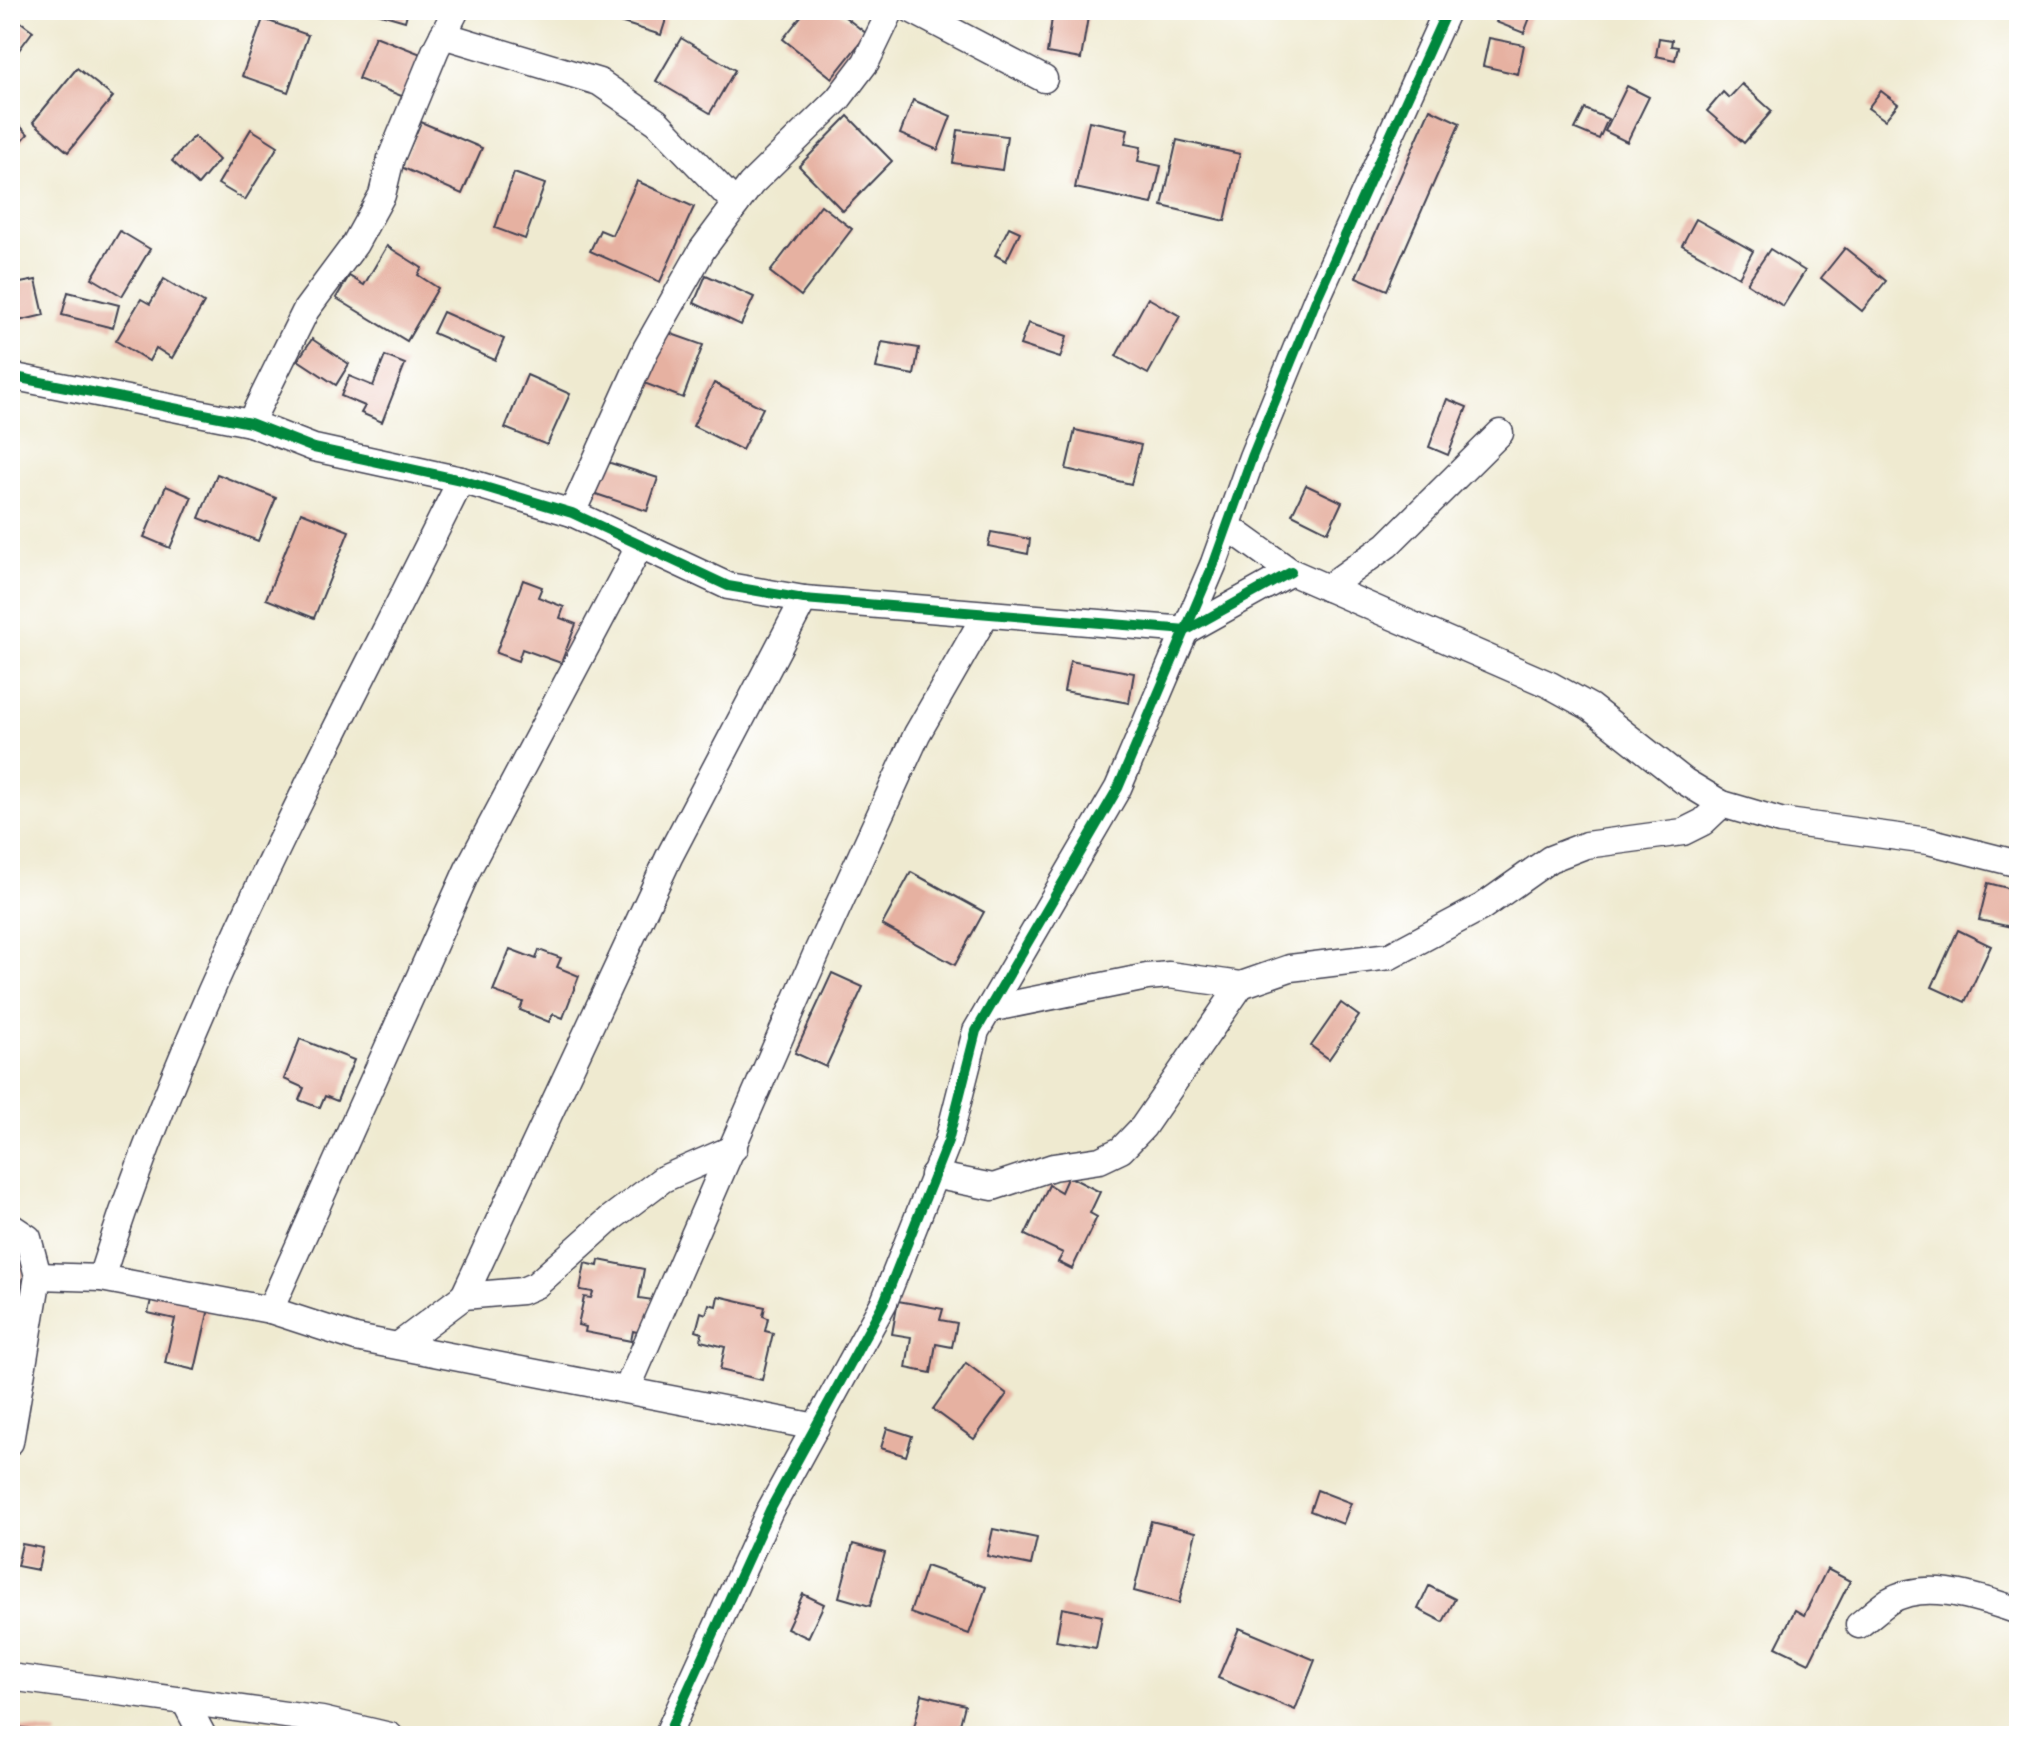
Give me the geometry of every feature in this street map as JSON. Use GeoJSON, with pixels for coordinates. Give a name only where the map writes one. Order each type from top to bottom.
{"type":"FeatureCollection","features":[{"type":"Feature","properties":{"kind":"street"},"geometry":{"type":"LineString","coordinates":[[250,423],[306,310],[355,244],[382,195],[391,158],[456,10]]}},
{"type":"Feature","properties":{"kind":"street"},"geometry":{"type":"LineString","coordinates":[[572,513],[646,349],[702,250],[751,184],[838,99],[866,62],[891,10]]}},
{"type":"Feature","properties":{"kind":"street"},"geometry":{"type":"LineString","coordinates":[[912,10],[1044,79]]}},
{"type":"Feature","properties":{"kind":"street"},"geometry":{"type":"LineString","coordinates":[[667,1736],[770,1510],[884,1302],[948,1141],[976,1031],[1118,788],[1187,630],[1317,298],[1447,10]]}},
{"type":"Feature","properties":{"kind":"street"},"geometry":{"type":"LineString","coordinates":[[443,35],[599,82],[657,122],[736,204]]}},
{"type":"Feature","properties":{"kind":"street"},"geometry":{"type":"LineString","coordinates":[[10,376],[250,423],[314,448],[461,480],[572,513],[728,586],[804,599],[1187,630],[1246,593],[1291,572]]}},
{"type":"Feature","properties":{"kind":"street"},"geometry":{"type":"LineString","coordinates":[[1327,588],[1387,545],[1500,433]]}},
{"type":"Feature","properties":{"kind":"street"},"geometry":{"type":"LineString","coordinates":[[101,1278],[173,1072],[219,970],[461,480]]}},
{"type":"Feature","properties":{"kind":"street"},"geometry":{"type":"LineString","coordinates":[[1227,526],[1291,572],[1550,685],[1590,707],[1684,781],[1722,804],[1780,821],[1928,841],[2019,864]]}},
{"type":"Feature","properties":{"kind":"street"},"geometry":{"type":"LineString","coordinates":[[270,1310],[468,869],[640,545]]}},
{"type":"Feature","properties":{"kind":"street"},"geometry":{"type":"LineString","coordinates":[[399,1345],[464,1296],[669,857],[804,599]]}},
{"type":"Feature","properties":{"kind":"street"},"geometry":{"type":"LineString","coordinates":[[627,1389],[917,734],[986,614]]}},
{"type":"Feature","properties":{"kind":"street"},"geometry":{"type":"LineString","coordinates":[[989,1009],[1169,975],[1241,985],[1290,968],[1390,956],[1482,907],[1550,859],[1586,845],[1683,832],[1703,822],[1722,804]]}},
{"type":"Feature","properties":{"kind":"street"},"geometry":{"type":"LineString","coordinates":[[933,1175],[993,1187],[1053,1167],[1100,1160],[1121,1150],[1143,1127],[1241,985]]}},
{"type":"Feature","properties":{"kind":"street"},"geometry":{"type":"LineString","coordinates":[[464,1296],[522,1291],[536,1285],[610,1219],[663,1179],[734,1148]]}},
{"type":"Feature","properties":{"kind":"street"},"geometry":{"type":"LineString","coordinates":[[10,1226],[28,1238],[38,1276],[10,1442]]}},
{"type":"Feature","properties":{"kind":"street"},"geometry":{"type":"LineString","coordinates":[[38,1276],[101,1278],[270,1310],[356,1338],[816,1427]]}},
{"type":"Feature","properties":{"kind":"street"},"geometry":{"type":"LineString","coordinates":[[1859,1625],[1891,1600],[1922,1591],[1967,1595],[2019,1611]]}},
{"type":"Feature","properties":{"kind":"street"},"geometry":{"type":"LineString","coordinates":[[10,1677],[322,1720],[390,1736]]}},
{"type":"Feature","properties":{"kind":"street"},"geometry":{"type":"LineString","coordinates":[[184,1700],[203,1736]]}},
{"type":"Feature","properties":{"kind":"building"},"geometry":{"type":"Polygon","coordinates":[[[367,10],[408,10],[405,21],[367,10]]]}},
{"type":"Feature","properties":{"kind":"building"},"geometry":{"type":"Polygon","coordinates":[[[610,10],[669,10],[661,35],[607,18],[610,10]]]}},
{"type":"Feature","properties":{"kind":"building"},"geometry":{"type":"Polygon","coordinates":[[[806,10],[836,10],[867,34],[832,78],[783,39],[806,10]]]}},
{"type":"Feature","properties":{"kind":"building"},"geometry":{"type":"Polygon","coordinates":[[[1062,10],[1089,11],[1081,59],[1047,53],[1052,18],[1060,19],[1062,10]]]}},
{"type":"Feature","properties":{"kind":"building"},"geometry":{"type":"Polygon","coordinates":[[[1501,10],[1533,10],[1524,33],[1496,22],[1501,10]]]}},
{"type":"Feature","properties":{"kind":"building"},"geometry":{"type":"Polygon","coordinates":[[[10,14],[33,31],[10,62],[10,14]]]}},
{"type":"Feature","properties":{"kind":"building"},"geometry":{"type":"Polygon","coordinates":[[[263,19],[308,35],[288,92],[242,76],[263,19]]]}},
{"type":"Feature","properties":{"kind":"building"},"geometry":{"type":"Polygon","coordinates":[[[375,36],[421,54],[404,97],[358,79],[375,36]]]}},
{"type":"Feature","properties":{"kind":"building"},"geometry":{"type":"Polygon","coordinates":[[[681,38],[735,70],[710,113],[656,81],[681,38]]]}},
{"type":"Feature","properties":{"kind":"building"},"geometry":{"type":"Polygon","coordinates":[[[1489,38],[1524,45],[1518,74],[1483,66],[1489,38]]]}},
{"type":"Feature","properties":{"kind":"building"},"geometry":{"type":"Polygon","coordinates":[[[1659,38],[1672,40],[1671,46],[1678,47],[1675,60],[1656,56],[1659,38]]]}},
{"type":"Feature","properties":{"kind":"building"},"geometry":{"type":"Polygon","coordinates":[[[77,68],[113,97],[68,152],[33,122],[77,68]]]}},
{"type":"Feature","properties":{"kind":"building"},"geometry":{"type":"Polygon","coordinates":[[[1742,84],[1772,111],[1744,143],[1707,111],[1723,92],[1729,98],[1742,84]]]}},
{"type":"Feature","properties":{"kind":"building"},"geometry":{"type":"Polygon","coordinates":[[[1627,86],[1649,97],[1627,142],[1605,131],[1627,86]]]}},
{"type":"Feature","properties":{"kind":"building"},"geometry":{"type":"Polygon","coordinates":[[[1881,91],[1898,104],[1885,120],[1868,108],[1881,91]]]}},
{"type":"Feature","properties":{"kind":"building"},"geometry":{"type":"Polygon","coordinates":[[[913,100],[951,116],[938,150],[900,134],[913,100]]]}},
{"type":"Feature","properties":{"kind":"building"},"geometry":{"type":"Polygon","coordinates":[[[1430,109],[1460,123],[1387,290],[1356,277],[1430,109]]]}},
{"type":"Feature","properties":{"kind":"building"},"geometry":{"type":"Polygon","coordinates":[[[1585,109],[1608,119],[1599,139],[1575,129],[1585,109]]]}},
{"type":"Feature","properties":{"kind":"building"},"geometry":{"type":"Polygon","coordinates":[[[10,116],[28,134],[10,154],[10,116]]]}},
{"type":"Feature","properties":{"kind":"building"},"geometry":{"type":"Polygon","coordinates":[[[848,116],[892,161],[843,211],[799,166],[848,116]]]}},
{"type":"Feature","properties":{"kind":"building"},"geometry":{"type":"Polygon","coordinates":[[[1089,121],[1128,129],[1125,144],[1141,147],[1138,161],[1161,166],[1152,204],[1075,188],[1089,121]]]}},
{"type":"Feature","properties":{"kind":"building"},"geometry":{"type":"Polygon","coordinates":[[[421,122],[482,148],[462,194],[401,167],[421,122]]]}},
{"type":"Feature","properties":{"kind":"building"},"geometry":{"type":"Polygon","coordinates":[[[251,129],[278,146],[245,200],[218,184],[251,129]]]}},
{"type":"Feature","properties":{"kind":"building"},"geometry":{"type":"Polygon","coordinates":[[[958,130],[1007,136],[1002,170],[953,163],[958,130]]]}},
{"type":"Feature","properties":{"kind":"building"},"geometry":{"type":"Polygon","coordinates":[[[194,136],[219,160],[198,185],[172,161],[194,136]]]}},
{"type":"Feature","properties":{"kind":"building"},"geometry":{"type":"Polygon","coordinates":[[[1177,140],[1240,154],[1225,221],[1162,206],[1177,140]]]}},
{"type":"Feature","properties":{"kind":"building"},"geometry":{"type":"Polygon","coordinates":[[[514,173],[545,184],[525,239],[495,228],[514,173]]]}},
{"type":"Feature","properties":{"kind":"building"},"geometry":{"type":"Polygon","coordinates":[[[637,181],[694,207],[660,282],[590,251],[600,230],[612,235],[637,181]]]}},
{"type":"Feature","properties":{"kind":"building"},"geometry":{"type":"Polygon","coordinates":[[[821,205],[852,229],[801,296],[770,272],[821,205]]]}},
{"type":"Feature","properties":{"kind":"building"},"geometry":{"type":"Polygon","coordinates":[[[1696,219],[1753,251],[1739,277],[1682,245],[1696,219]]]}},
{"type":"Feature","properties":{"kind":"building"},"geometry":{"type":"Polygon","coordinates":[[[1009,227],[1020,232],[1006,261],[995,255],[1009,227]]]}},
{"type":"Feature","properties":{"kind":"building"},"geometry":{"type":"Polygon","coordinates":[[[120,231],[150,249],[122,296],[92,278],[120,231]]]}},
{"type":"Feature","properties":{"kind":"building"},"geometry":{"type":"Polygon","coordinates":[[[387,246],[422,268],[418,275],[438,288],[407,341],[336,298],[349,276],[364,285],[387,246]]]}},
{"type":"Feature","properties":{"kind":"building"},"geometry":{"type":"Polygon","coordinates":[[[1845,248],[1886,281],[1862,311],[1821,278],[1845,248]]]}},
{"type":"Feature","properties":{"kind":"building"},"geometry":{"type":"Polygon","coordinates":[[[1770,249],[1805,271],[1783,306],[1747,283],[1770,249]]]}},
{"type":"Feature","properties":{"kind":"building"},"geometry":{"type":"Polygon","coordinates":[[[706,275],[754,297],[741,325],[694,303],[706,275]]]}},
{"type":"Feature","properties":{"kind":"building"},"geometry":{"type":"Polygon","coordinates":[[[164,279],[204,303],[172,358],[156,348],[149,361],[116,341],[141,299],[150,304],[164,279]]]}},
{"type":"Feature","properties":{"kind":"building"},"geometry":{"type":"Polygon","coordinates":[[[36,280],[44,315],[10,323],[10,285],[36,280]]]}},
{"type":"Feature","properties":{"kind":"building"},"geometry":{"type":"Polygon","coordinates":[[[68,292],[119,305],[113,328],[62,315],[68,292]]]}},
{"type":"Feature","properties":{"kind":"building"},"geometry":{"type":"Polygon","coordinates":[[[1148,298],[1180,316],[1148,374],[1116,356],[1148,298]]]}},
{"type":"Feature","properties":{"kind":"building"},"geometry":{"type":"Polygon","coordinates":[[[443,312],[504,339],[495,360],[433,333],[443,312]]]}},
{"type":"Feature","properties":{"kind":"building"},"geometry":{"type":"Polygon","coordinates":[[[1028,323],[1067,336],[1060,358],[1020,345],[1028,323]]]}},
{"type":"Feature","properties":{"kind":"building"},"geometry":{"type":"Polygon","coordinates":[[[663,331],[703,345],[683,398],[644,383],[663,331]]]}},
{"type":"Feature","properties":{"kind":"building"},"geometry":{"type":"Polygon","coordinates":[[[312,339],[349,364],[336,385],[298,360],[312,339]]]}},
{"type":"Feature","properties":{"kind":"building"},"geometry":{"type":"Polygon","coordinates":[[[882,342],[919,348],[914,375],[876,368],[882,342]]]}},
{"type":"Feature","properties":{"kind":"building"},"geometry":{"type":"Polygon","coordinates":[[[385,356],[405,364],[382,422],[361,413],[365,406],[341,396],[349,376],[373,386],[385,356]]]}},
{"type":"Feature","properties":{"kind":"building"},"geometry":{"type":"Polygon","coordinates":[[[527,375],[570,394],[547,445],[505,428],[527,375]]]}},
{"type":"Feature","properties":{"kind":"building"},"geometry":{"type":"Polygon","coordinates":[[[714,383],[763,408],[742,450],[693,426],[714,383]]]}},
{"type":"Feature","properties":{"kind":"building"},"geometry":{"type":"Polygon","coordinates":[[[1447,399],[1467,407],[1448,455],[1429,447],[1447,399]]]}},
{"type":"Feature","properties":{"kind":"building"},"geometry":{"type":"Polygon","coordinates":[[[1075,430],[1141,445],[1131,484],[1066,469],[1075,430]]]}},
{"type":"Feature","properties":{"kind":"building"},"geometry":{"type":"Polygon","coordinates":[[[604,461],[658,478],[647,511],[593,493],[604,461]]]}},
{"type":"Feature","properties":{"kind":"building"},"geometry":{"type":"Polygon","coordinates":[[[217,474],[276,498],[258,541],[199,518],[217,474]]]}},
{"type":"Feature","properties":{"kind":"building"},"geometry":{"type":"Polygon","coordinates":[[[1306,485],[1342,502],[1328,532],[1292,514],[1306,485]]]}},
{"type":"Feature","properties":{"kind":"building"},"geometry":{"type":"Polygon","coordinates":[[[166,486],[192,497],[170,548],[144,537],[166,486]]]}},
{"type":"Feature","properties":{"kind":"building"},"geometry":{"type":"Polygon","coordinates":[[[301,512],[349,531],[314,618],[266,599],[301,512]]]}},
{"type":"Feature","properties":{"kind":"building"},"geometry":{"type":"Polygon","coordinates":[[[991,532],[1030,539],[1028,554],[988,546],[991,532]]]}},
{"type":"Feature","properties":{"kind":"building"},"geometry":{"type":"Polygon","coordinates":[[[523,580],[542,587],[538,597],[564,607],[560,618],[576,624],[561,663],[522,649],[518,661],[496,653],[523,580]]]}},
{"type":"Feature","properties":{"kind":"building"},"geometry":{"type":"Polygon","coordinates":[[[1070,661],[1134,673],[1129,703],[1064,691],[1070,661]]]}},
{"type":"Feature","properties":{"kind":"building"},"geometry":{"type":"Polygon","coordinates":[[[911,872],[984,912],[955,965],[882,925],[911,872]]]}},
{"type":"Feature","properties":{"kind":"building"},"geometry":{"type":"Polygon","coordinates":[[[1988,883],[2019,891],[2016,928],[1979,920],[1988,883]]]}},
{"type":"Feature","properties":{"kind":"building"},"geometry":{"type":"Polygon","coordinates":[[[1958,930],[1991,946],[1965,1002],[1932,987],[1958,930]]]}},
{"type":"Feature","properties":{"kind":"building"},"geometry":{"type":"Polygon","coordinates":[[[510,949],[536,959],[539,950],[561,958],[557,967],[579,976],[563,1018],[553,1014],[549,1022],[520,1010],[523,1002],[493,991],[510,949]]]}},
{"type":"Feature","properties":{"kind":"building"},"geometry":{"type":"Polygon","coordinates":[[[832,973],[863,987],[826,1067],[795,1053],[832,973]]]}},
{"type":"Feature","properties":{"kind":"building"},"geometry":{"type":"Polygon","coordinates":[[[1341,1003],[1359,1016],[1329,1059],[1311,1046],[1341,1003]]]}},
{"type":"Feature","properties":{"kind":"building"},"geometry":{"type":"Polygon","coordinates":[[[300,1039],[354,1060],[337,1101],[325,1096],[320,1108],[299,1100],[304,1088],[284,1079],[300,1039]]]}},
{"type":"Feature","properties":{"kind":"building"},"geometry":{"type":"Polygon","coordinates":[[[1068,1176],[1100,1192],[1090,1213],[1097,1217],[1072,1269],[1058,1262],[1063,1253],[1025,1235],[1049,1185],[1061,1192],[1068,1176]]]}},
{"type":"Feature","properties":{"kind":"building"},"geometry":{"type":"Polygon","coordinates":[[[10,1243],[28,1246],[20,1303],[10,1301],[10,1243]]]}},
{"type":"Feature","properties":{"kind":"building"},"geometry":{"type":"Polygon","coordinates":[[[599,1260],[644,1269],[639,1298],[653,1300],[645,1334],[633,1331],[631,1341],[585,1332],[586,1327],[578,1325],[584,1297],[591,1298],[593,1292],[580,1290],[585,1263],[598,1266],[599,1260]]]}},
{"type":"Feature","properties":{"kind":"building"},"geometry":{"type":"Polygon","coordinates":[[[153,1291],[210,1304],[195,1370],[165,1363],[175,1319],[148,1313],[153,1291]]]}},
{"type":"Feature","properties":{"kind":"building"},"geometry":{"type":"Polygon","coordinates":[[[718,1296],[765,1307],[763,1316],[768,1318],[765,1331],[773,1333],[762,1380],[720,1370],[725,1347],[701,1341],[702,1333],[696,1331],[701,1312],[706,1314],[709,1304],[716,1306],[718,1296]]]}},
{"type":"Feature","properties":{"kind":"building"},"geometry":{"type":"Polygon","coordinates":[[[898,1301],[943,1309],[940,1320],[957,1323],[952,1347],[936,1344],[931,1373],[906,1368],[911,1337],[892,1334],[898,1301]]]}},
{"type":"Feature","properties":{"kind":"building"},"geometry":{"type":"Polygon","coordinates":[[[966,1363],[1007,1394],[974,1439],[933,1409],[966,1363]]]}},
{"type":"Feature","properties":{"kind":"building"},"geometry":{"type":"Polygon","coordinates":[[[887,1428],[912,1436],[906,1456],[881,1448],[887,1428]]]}},
{"type":"Feature","properties":{"kind":"building"},"geometry":{"type":"Polygon","coordinates":[[[1317,1490],[1351,1503],[1343,1524],[1310,1511],[1317,1490]]]}},
{"type":"Feature","properties":{"kind":"building"},"geometry":{"type":"Polygon","coordinates":[[[1151,1521],[1196,1532],[1179,1603],[1134,1591],[1151,1521]]]}},
{"type":"Feature","properties":{"kind":"building"},"geometry":{"type":"Polygon","coordinates":[[[993,1529],[1037,1538],[1031,1565],[987,1556],[993,1529]]]}},
{"type":"Feature","properties":{"kind":"building"},"geometry":{"type":"Polygon","coordinates":[[[22,1544],[43,1548],[38,1570],[17,1566],[22,1544]]]}},
{"type":"Feature","properties":{"kind":"building"},"geometry":{"type":"Polygon","coordinates":[[[853,1544],[885,1553],[870,1606],[839,1597],[853,1544]]]}},
{"type":"Feature","properties":{"kind":"building"},"geometry":{"type":"Polygon","coordinates":[[[926,1566],[986,1587],[969,1634],[910,1613],[926,1566]]]}},
{"type":"Feature","properties":{"kind":"building"},"geometry":{"type":"Polygon","coordinates":[[[1827,1569],[1850,1581],[1809,1663],[1776,1647],[1795,1610],[1804,1615],[1827,1569]]]}},
{"type":"Feature","properties":{"kind":"building"},"geometry":{"type":"Polygon","coordinates":[[[1429,1586],[1455,1599],[1443,1622],[1418,1609],[1429,1586]]]}},
{"type":"Feature","properties":{"kind":"building"},"geometry":{"type":"Polygon","coordinates":[[[803,1594],[824,1604],[808,1638],[787,1628],[803,1594]]]}},
{"type":"Feature","properties":{"kind":"building"},"geometry":{"type":"Polygon","coordinates":[[[1062,1608],[1102,1616],[1096,1648],[1056,1641],[1062,1608]]]}},
{"type":"Feature","properties":{"kind":"building"},"geometry":{"type":"Polygon","coordinates":[[[1239,1628],[1315,1660],[1295,1710],[1218,1678],[1239,1628]]]}},
{"type":"Feature","properties":{"kind":"building"},"geometry":{"type":"Polygon","coordinates":[[[922,1694],[965,1705],[957,1736],[912,1736],[922,1694]]]}},
{"type":"Feature","properties":{"kind":"building"},"geometry":{"type":"Polygon","coordinates":[[[10,1726],[58,1733],[57,1736],[10,1736],[10,1726]]]}},
{"type":"Feature","properties":{"kind":"cycle path"},"geometry":{"type":"LineString","coordinates":[[667,1736],[770,1510],[884,1302],[948,1141],[976,1031],[1118,788],[1214,563],[1252,457],[1317,298],[1447,10]]}},
{"type":"Feature","properties":{"kind":"cycle path"},"geometry":{"type":"LineString","coordinates":[[10,376],[250,423],[314,448],[461,480],[572,513],[728,586],[804,599],[1187,630],[1291,572]]}}]}
